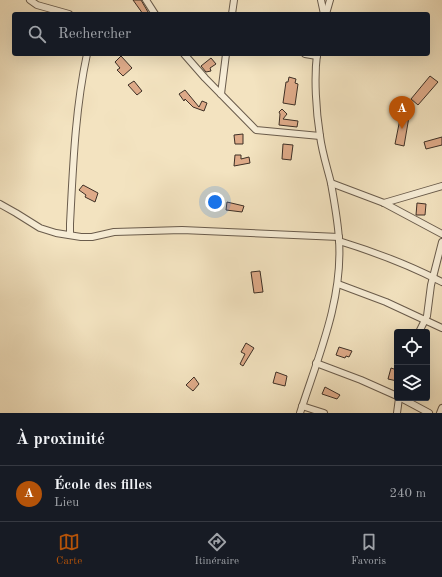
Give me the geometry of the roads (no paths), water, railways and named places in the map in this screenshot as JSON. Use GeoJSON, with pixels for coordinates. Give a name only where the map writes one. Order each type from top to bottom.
{"type":"FeatureCollection","features":[{"type":"Feature","properties":{"kind":"street"},"geometry":{"type":"LineString","coordinates":[[30,0],[37,5],[62,12]]}},
{"type":"Feature","properties":{"kind":"street"},"geometry":{"type":"LineString","coordinates":[[146,0],[154,12]]}},
{"type":"Feature","properties":{"kind":"street"},"geometry":{"type":"LineString","coordinates":[[232,12],[234,0]]}},
{"type":"Feature","properties":{"kind":"street"},"geometry":{"type":"LineString","coordinates":[[321,0],[324,12]]}},
{"type":"Feature","properties":{"kind":"street"},"geometry":{"type":"LineString","coordinates":[[326,12],[330,0]]}},
{"type":"Feature","properties":{"kind":"street"},"geometry":{"type":"LineString","coordinates":[[70,235],[75,131],[87,56]]}},
{"type":"Feature","properties":{"kind":"street"},"geometry":{"type":"LineString","coordinates":[[186,56],[257,131],[320,136]]}},
{"type":"Feature","properties":{"kind":"street"},"geometry":{"type":"LineString","coordinates":[[221,94],[226,56]]}},
{"type":"Feature","properties":{"kind":"street"},"geometry":{"type":"LineString","coordinates":[[300,413],[328,324],[338,284],[339,239],[331,183],[320,136],[316,73],[317,56]]}},
{"type":"Feature","properties":{"kind":"street"},"geometry":{"type":"LineString","coordinates":[[331,183],[384,203],[442,234]]}},
{"type":"Feature","properties":{"kind":"street"},"geometry":{"type":"LineString","coordinates":[[384,203],[442,186]]}},
{"type":"Feature","properties":{"kind":"street"},"geometry":{"type":"LineString","coordinates":[[0,204],[40,228],[70,235],[87,237],[114,232],[182,230],[339,239],[378,253],[442,282]]}},
{"type":"Feature","properties":{"kind":"street"},"geometry":{"type":"LineString","coordinates":[[421,329],[426,320],[442,242]]}},
{"type":"Feature","properties":{"kind":"street"},"geometry":{"type":"LineString","coordinates":[[338,284],[386,302],[442,328]]}},
{"type":"Feature","properties":{"kind":"street"},"geometry":{"type":"LineString","coordinates":[[316,363],[361,380],[394,395]]}},
{"type":"Feature","properties":{"kind":"street"},"geometry":{"type":"LineString","coordinates":[[397,413],[398,401]]}},
{"type":"Feature","properties":{"kind":"street"},"geometry":{"type":"LineString","coordinates":[[406,401],[429,413]]}},
{"type":"Feature","properties":{"kind":"street"},"geometry":{"type":"LineString","coordinates":[[302,406],[315,412],[324,413]]}},
{"type":"Feature","properties":{"kind":"street"},"geometry":{"type":"LineString","coordinates":[[440,413],[442,408]]}},
{"type":"Feature","properties":{"kind":"place","name":"École des filles"},"geometry":{"type":"Point","coordinates":[402,129]}}]}
